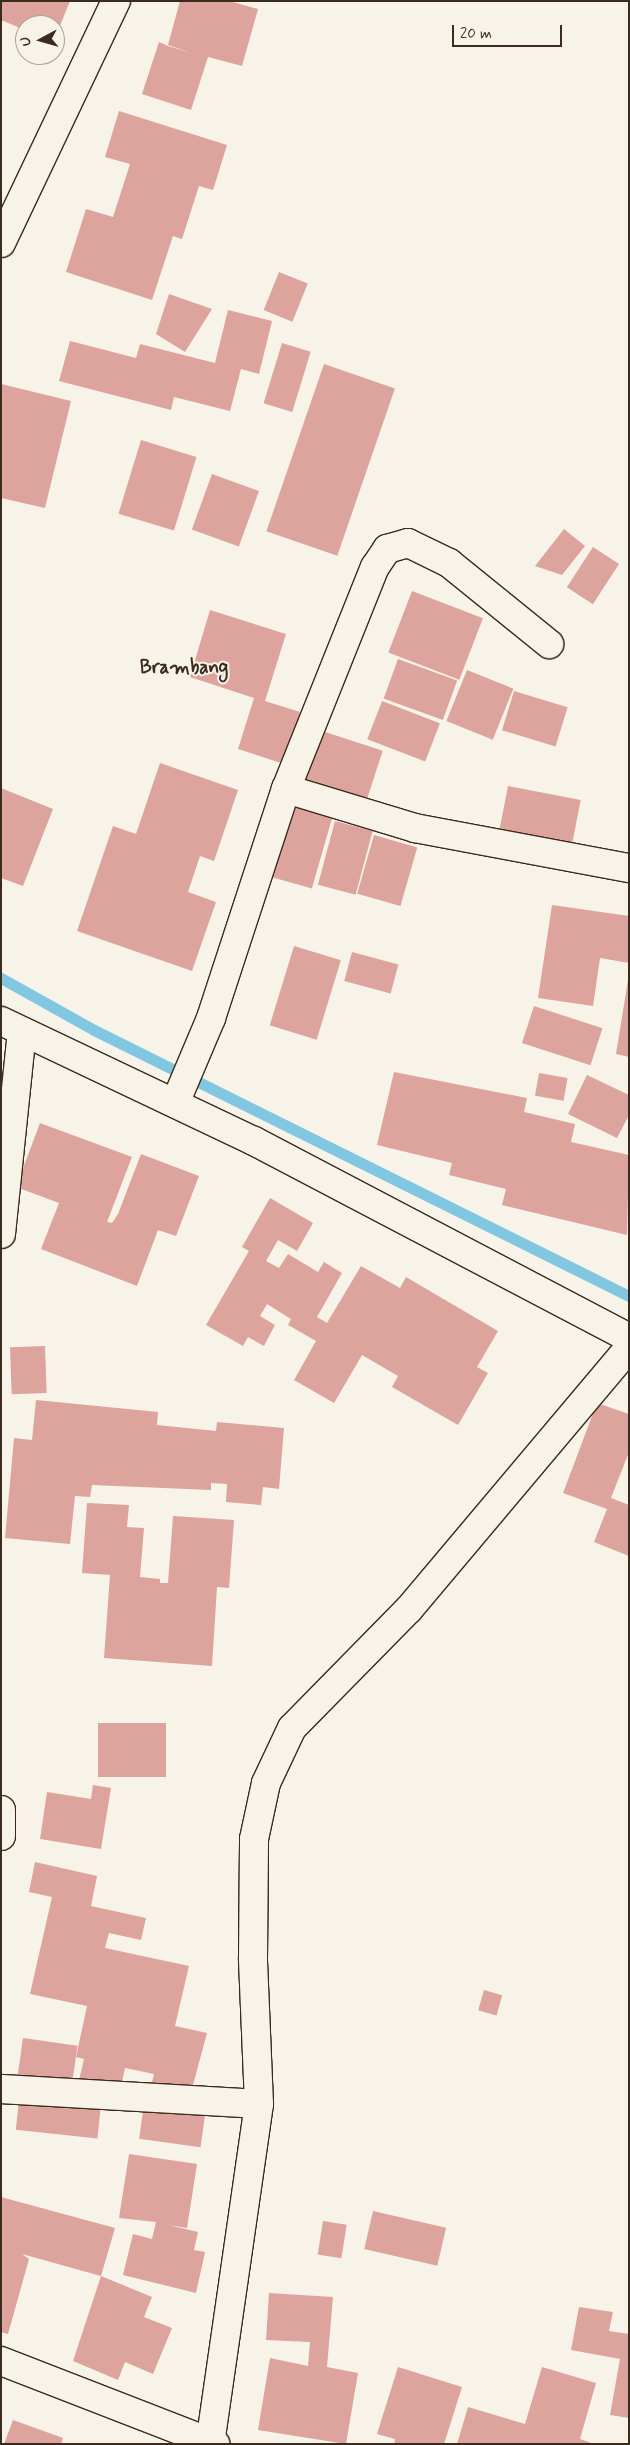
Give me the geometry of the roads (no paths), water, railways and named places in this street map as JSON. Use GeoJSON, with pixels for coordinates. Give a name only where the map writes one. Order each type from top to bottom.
{"type":"FeatureCollection","features":[{"type":"Feature","properties":{"kind":"street"},"geometry":{"type":"LineString","coordinates":[[1,242],[116,1]]}},
{"type":"Feature","properties":{"kind":"street"},"geometry":{"type":"LineString","coordinates":[[179,1094],[198,1050],[286,789],[375,567],[387,549],[408,543],[448,563],[549,644]]}},
{"type":"Feature","properties":{"kind":"street"},"geometry":{"type":"LineString","coordinates":[[286,789],[415,828],[629,868]]}},
{"type":"Feature","properties":{"kind":"street"},"geometry":{"type":"LineString","coordinates":[[1,1234],[12,1026],[179,1094],[629,1338]]}},
{"type":"Feature","properties":{"kind":"street"},"geometry":{"type":"LineString","coordinates":[[1,2361],[212,2443],[260,2104],[253,1958],[254,1838],[266,1784],[292,1728],[409,1609],[629,1348]]}},
{"type":"Feature","properties":{"kind":"street"},"geometry":{"type":"LineString","coordinates":[[1,1810],[1,1836]]}},
{"type":"Feature","properties":{"kind":"street"},"geometry":{"type":"LineString","coordinates":[[1,2089],[260,2104]]}},
{"type":"Feature","properties":{"kind":"waterway"},"geometry":{"type":"LineString","coordinates":[[1,978],[94,1030],[629,1296]]}},
{"type":"Feature","properties":{"kind":"district","name":"Brambang"},"geometry":{"type":"Point","coordinates":[184,668]}}]}
